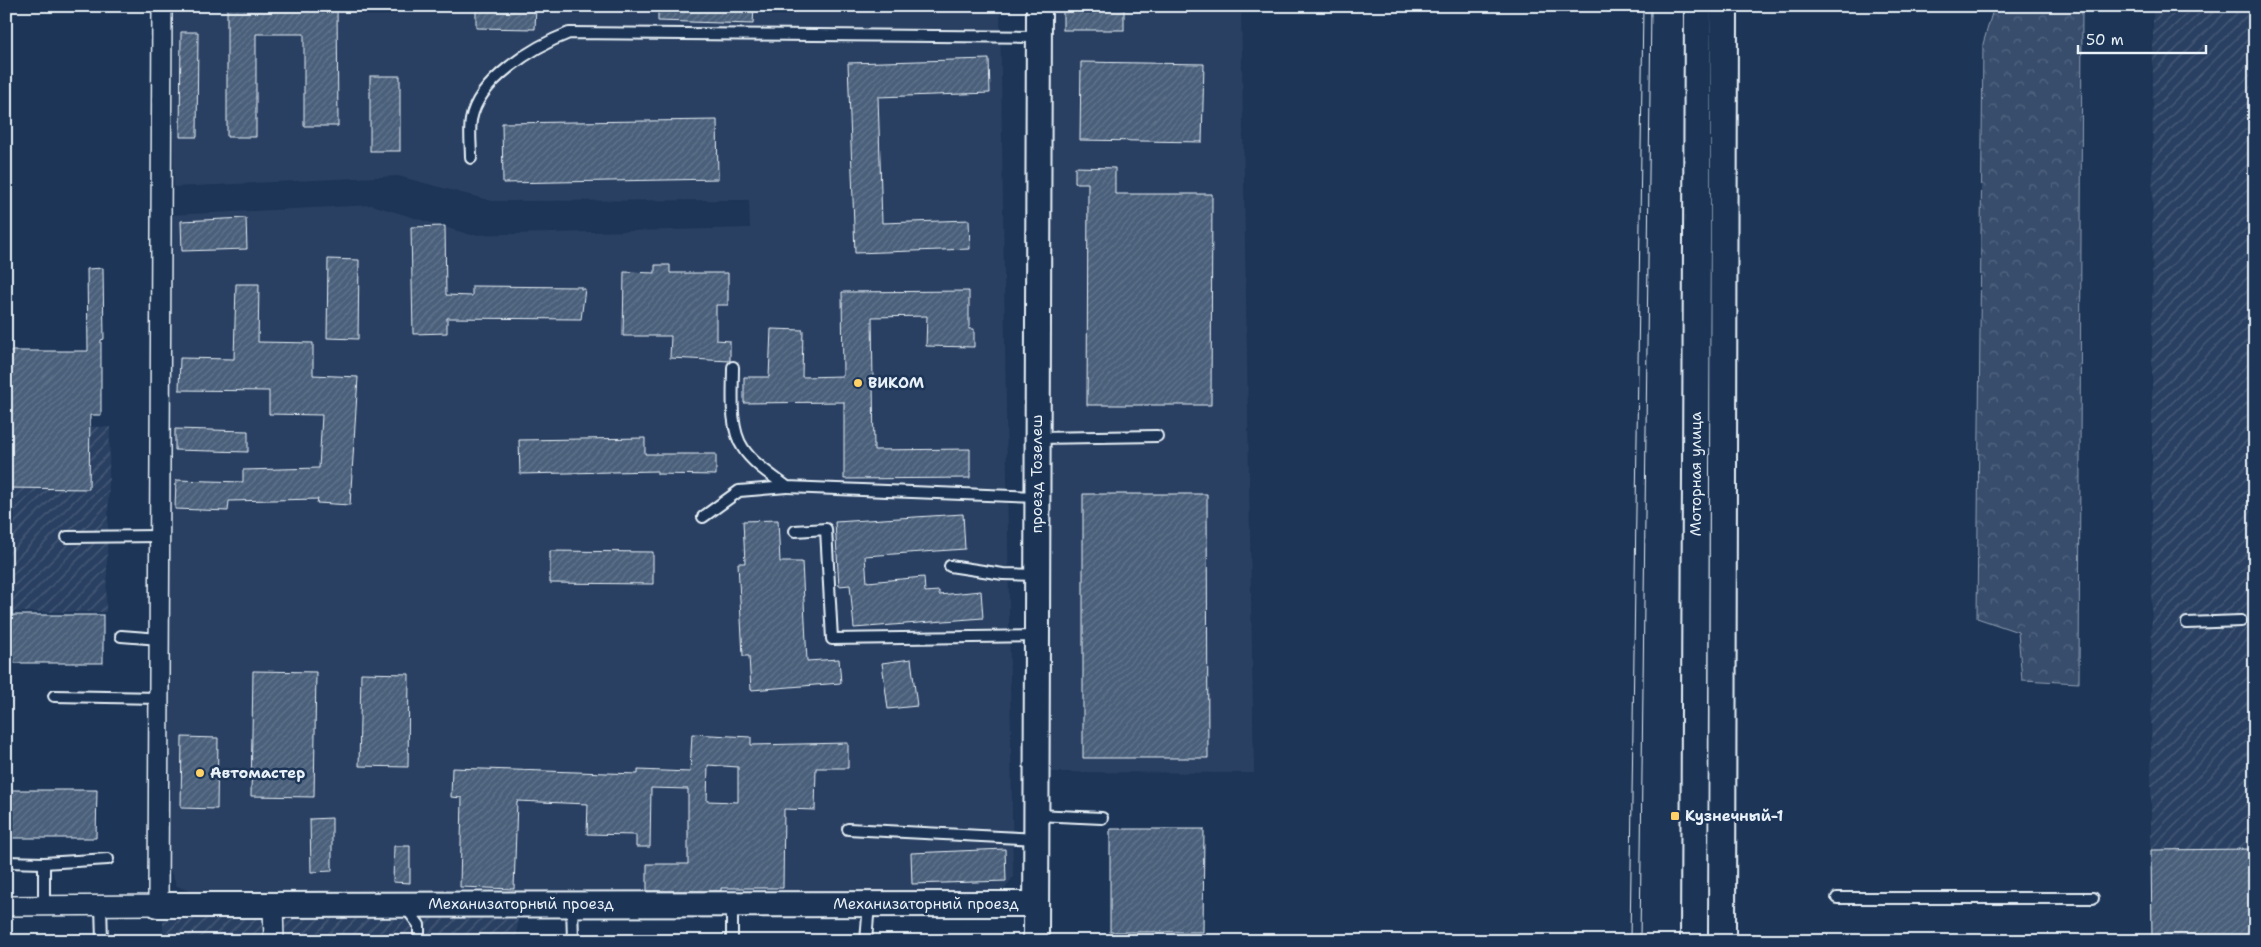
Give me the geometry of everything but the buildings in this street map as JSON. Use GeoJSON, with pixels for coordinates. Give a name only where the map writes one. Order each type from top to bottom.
{"type":"FeatureCollection","features":[{"type":"Feature","properties":{"kind":"main road","name":"Моторная улица"},"geometry":{"type":"LineString","coordinates":[[1694,941],[1698,6]]}},
{"type":"Feature","properties":{"kind":"main road","name":"Моторная улица"},"geometry":{"type":"LineString","coordinates":[[1722,941],[1724,6]]}},
{"type":"Feature","properties":{"kind":"main road"},"geometry":{"type":"LineString","coordinates":[[1696,344],[1723,344]]}},
{"type":"Feature","properties":{"kind":"street"},"geometry":{"type":"LineString","coordinates":[[158,905],[162,6]]}},
{"type":"Feature","properties":{"kind":"street","name":"проезд Тозелеш"},"geometry":{"type":"LineString","coordinates":[[1036,941],[1039,6]]}},
{"type":"Feature","properties":{"kind":"street","name":"Механизаторный проезд"},"geometry":{"type":"LineString","coordinates":[[6,906],[1036,904]]}},
{"type":"Feature","properties":{"kind":"street"},"geometry":{"type":"LineString","coordinates":[[273,905],[274,941]]}},
{"type":"Feature","properties":{"kind":"lane"},"geometry":{"type":"LineString","coordinates":[[471,158],[471,119],[481,97],[510,66],[569,33],[1039,37]]}},
{"type":"Feature","properties":{"kind":"lane"},"geometry":{"type":"LineString","coordinates":[[734,367],[734,422],[742,448],[787,487]]}},
{"type":"Feature","properties":{"kind":"lane"},"geometry":{"type":"LineString","coordinates":[[1038,438],[1157,436]]}},
{"type":"Feature","properties":{"kind":"lane"},"geometry":{"type":"LineString","coordinates":[[703,518],[739,491],[787,487],[1037,497]]}},
{"type":"Feature","properties":{"kind":"lane"},"geometry":{"type":"LineString","coordinates":[[795,531],[826,529],[832,639],[1038,636]]}},
{"type":"Feature","properties":{"kind":"lane"},"geometry":{"type":"LineString","coordinates":[[67,537],[160,536]]}},
{"type":"Feature","properties":{"kind":"lane"},"geometry":{"type":"LineString","coordinates":[[950,566],[1003,574],[1037,575]]}},
{"type":"Feature","properties":{"kind":"lane"},"geometry":{"type":"LineString","coordinates":[[2187,623],[2241,622]]}},
{"type":"Feature","properties":{"kind":"lane"},"geometry":{"type":"LineString","coordinates":[[121,636],[160,639]]}},
{"type":"Feature","properties":{"kind":"lane"},"geometry":{"type":"LineString","coordinates":[[54,696],[159,698]]}},
{"type":"Feature","properties":{"kind":"lane"},"geometry":{"type":"LineString","coordinates":[[1036,815],[1102,818]]}},
{"type":"Feature","properties":{"kind":"lane"},"geometry":{"type":"LineString","coordinates":[[848,828],[1036,839]]}},
{"type":"Feature","properties":{"kind":"lane"},"geometry":{"type":"LineString","coordinates":[[6,862],[44,863],[108,859]]}},
{"type":"Feature","properties":{"kind":"lane"},"geometry":{"type":"LineString","coordinates":[[44,863],[44,906]]}},
{"type":"Feature","properties":{"kind":"lane"},"geometry":{"type":"LineString","coordinates":[[1838,898],[2093,898]]}},
{"type":"Feature","properties":{"kind":"lane"},"geometry":{"type":"LineString","coordinates":[[403,904],[418,924],[418,941]]}},
{"type":"Feature","properties":{"kind":"lane"},"geometry":{"type":"LineString","coordinates":[[572,904],[573,941]]}},
{"type":"Feature","properties":{"kind":"lane"},"geometry":{"type":"LineString","coordinates":[[732,904],[732,941]]}},
{"type":"Feature","properties":{"kind":"lane"},"geometry":{"type":"LineString","coordinates":[[866,941],[869,904]]}},
{"type":"Feature","properties":{"kind":"lane"},"geometry":{"type":"LineString","coordinates":[[101,905],[102,941]]}},
{"type":"Feature","properties":{"kind":"shaded area"},"geometry":{"type":"Polygon","coordinates":[[[173,6],[1000,6],[1013,877],[1005,889],[992,894],[197,894],[177,886],[169,868],[170,215],[372,205],[471,235],[750,228],[749,200],[492,201],[398,176],[174,187],[173,6]]]}},
{"type":"Feature","properties":{"kind":"shaded area"},"geometry":{"type":"Polygon","coordinates":[[[1049,6],[1241,6],[1254,773],[1049,772],[1049,6]]]}},
{"type":"Feature","properties":{"kind":"shaded area"},"geometry":{"type":"Polygon","coordinates":[[[2153,6],[2255,6],[2255,941],[2151,850],[2153,6]]]}},
{"type":"Feature","properties":{"kind":"shaded area"},"geometry":{"type":"Polygon","coordinates":[[[6,425],[110,427],[106,612],[6,612],[6,425]]]}},
{"type":"Feature","properties":{"kind":"shaded area"},"geometry":{"type":"Polygon","coordinates":[[[163,919],[518,919],[516,941],[163,941],[163,919]]]}},
{"type":"Feature","properties":{"kind":"green space"},"geometry":{"type":"Polygon","coordinates":[[[1994,6],[2082,6],[2079,683],[2022,680],[2018,632],[1977,618],[1983,44],[1994,6]]]}},
{"type":"Feature","properties":{"kind":"tram line"},"geometry":{"type":"LineString","coordinates":[[1630,941],[1643,6]]}},
{"type":"Feature","properties":{"kind":"tram line"},"geometry":{"type":"LineString","coordinates":[[1640,941],[1651,6]]}},
{"type":"Feature","properties":{"kind":"place","name":"ВИКОМ"},"geometry":{"type":"Point","coordinates":[858,383]}},
{"type":"Feature","properties":{"kind":"place","name":"Автомастер"},"geometry":{"type":"Point","coordinates":[200,773]}},
{"type":"Feature","properties":{"kind":"place","name":"Кузнечный-1"},"geometry":{"type":"Point","coordinates":[1675,816]}}]}
